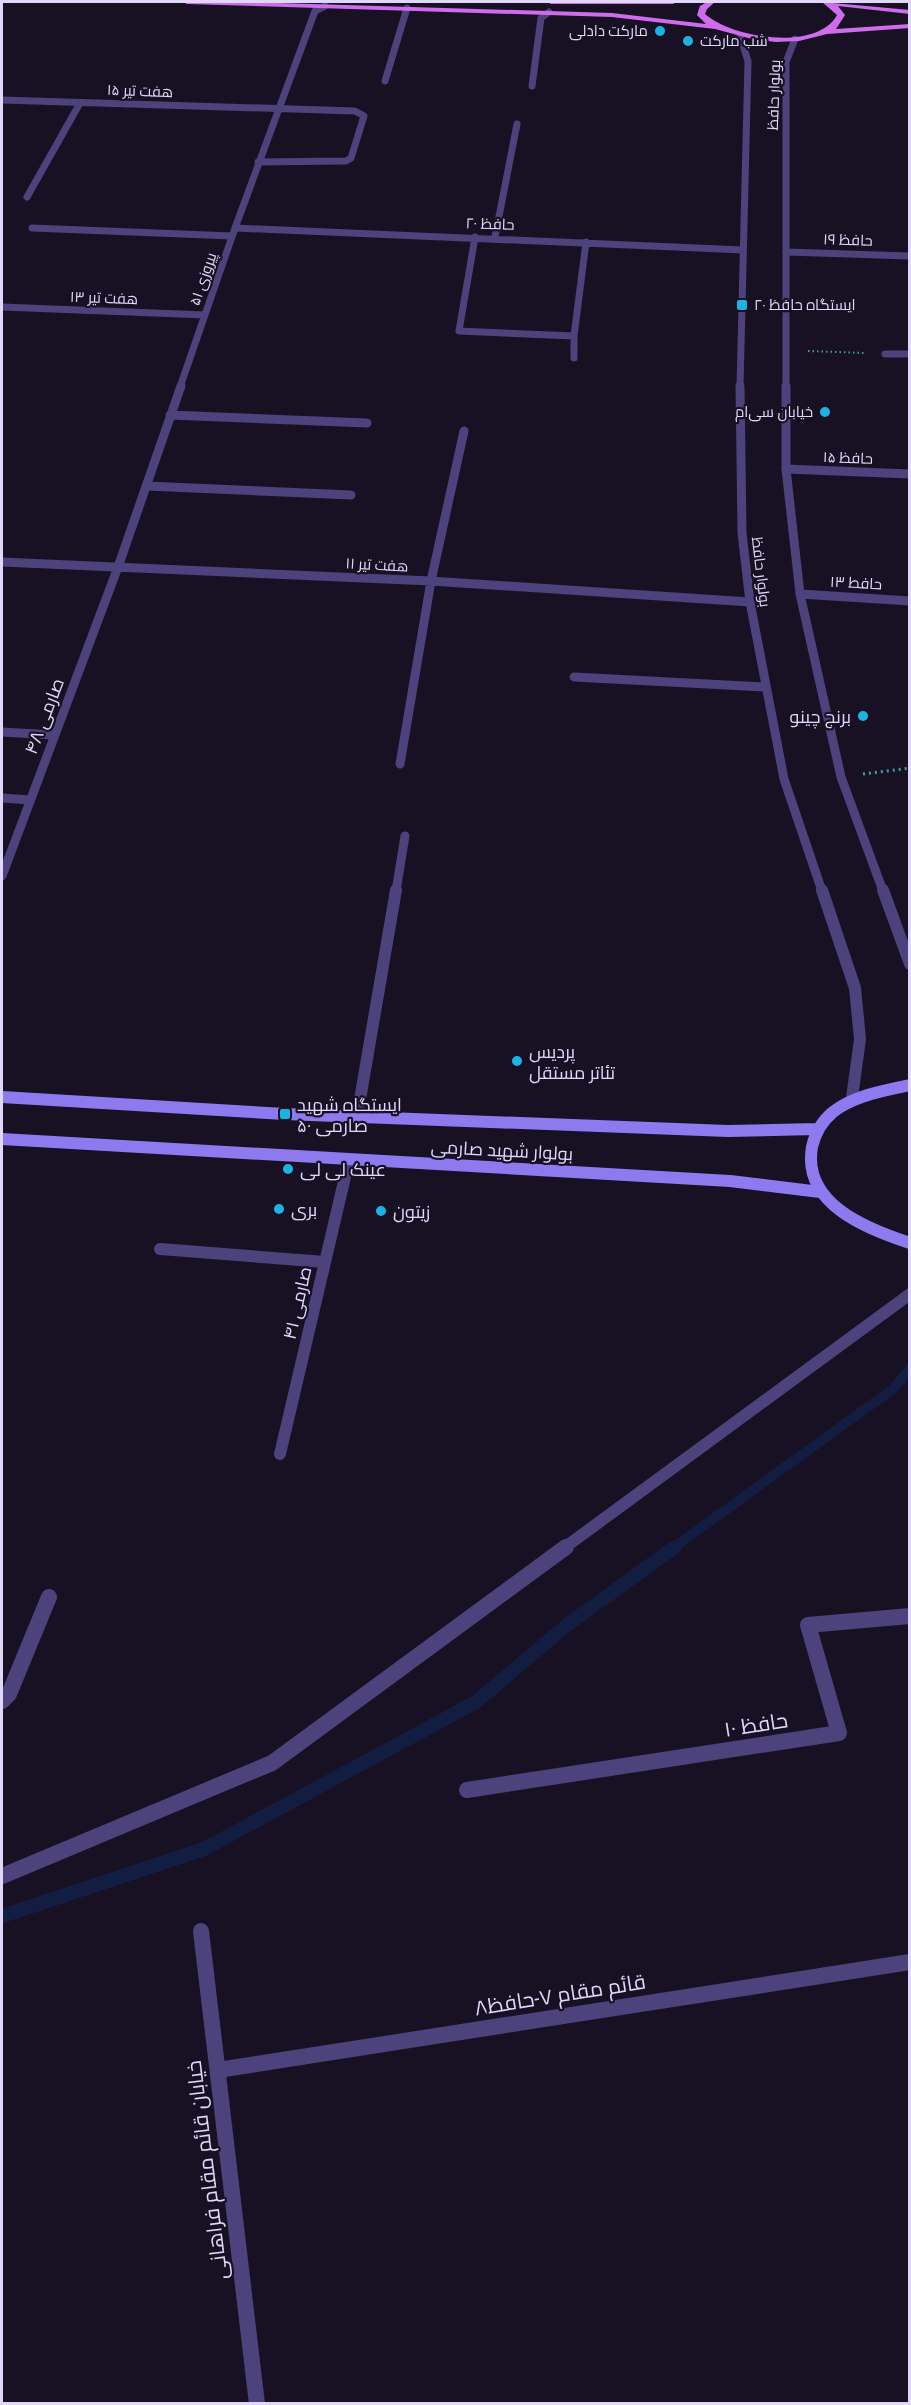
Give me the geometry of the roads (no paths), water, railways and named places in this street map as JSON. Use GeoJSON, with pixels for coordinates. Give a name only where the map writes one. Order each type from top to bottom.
{"type":"FeatureCollection","features":[{"type":"Feature","properties":{"kind":"main road"},"geometry":{"type":"LineString","coordinates":[[187,2],[612,15],[713,27],[740,36],[795,39],[825,32],[909,26]]}},
{"type":"Feature","properties":{"kind":"main road"},"geometry":{"type":"LineString","coordinates":[[551,2],[673,2]]}},
{"type":"Feature","properties":{"kind":"main road"},"geometry":{"type":"LineString","coordinates":[[711,2],[703,8],[701,15],[713,27]]}},
{"type":"Feature","properties":{"kind":"main road"},"geometry":{"type":"LineString","coordinates":[[827,2],[909,12]]}},
{"type":"Feature","properties":{"kind":"main road"},"geometry":{"type":"LineString","coordinates":[[825,32],[840,21],[841,15],[827,2]]}},
{"type":"Feature","properties":{"kind":"main road"},"geometry":{"type":"LineString","coordinates":[[909,1085],[879,1089],[852,1098],[831,1112],[816,1129],[809,1149],[811,1170],[820,1192],[839,1211],[863,1228],[909,1243]]}},
{"type":"Feature","properties":{"kind":"main road","name":"بولوار شهید صارمی"},"geometry":{"type":"LineString","coordinates":[[2,1097],[357,1117],[728,1131],[816,1129]]}},
{"type":"Feature","properties":{"kind":"main road","name":"بولوار شهید صارمی"},"geometry":{"type":"LineString","coordinates":[[2,1139],[730,1181],[820,1192]]}},
{"type":"Feature","properties":{"kind":"street","name":"پیروزی ۵۱"},"geometry":{"type":"LineString","coordinates":[[118,567],[258,162],[315,11],[325,6]]}},
{"type":"Feature","properties":{"kind":"street"},"geometry":{"type":"LineString","coordinates":[[385,81],[407,8]]}},
{"type":"Feature","properties":{"kind":"street"},"geometry":{"type":"LineString","coordinates":[[532,86],[541,18],[549,12]]}},
{"type":"Feature","properties":{"kind":"street","name":"بولوار حافظ"},"geometry":{"type":"LineString","coordinates":[[740,36],[748,61],[739,470],[742,533],[750,602],[784,778],[855,988],[860,1039],[852,1098]]}},
{"type":"Feature","properties":{"kind":"street","name":"بولوار حافظ"},"geometry":{"type":"LineString","coordinates":[[795,39],[786,62],[786,469],[800,594],[841,777],[909,963]]}},
{"type":"Feature","properties":{"kind":"street","name":"هفت تیر ۱۵"},"geometry":{"type":"LineString","coordinates":[[2,100],[355,111],[364,116],[351,158],[346,162],[258,162]]}},
{"type":"Feature","properties":{"kind":"street"},"geometry":{"type":"LineString","coordinates":[[27,197],[80,103]]}},
{"type":"Feature","properties":{"kind":"street"},"geometry":{"type":"LineString","coordinates":[[495,237],[517,124]]}},
{"type":"Feature","properties":{"kind":"street","name":"حافظ ۲۰"},"geometry":{"type":"LineString","coordinates":[[32,228],[495,237],[743,250]]}},
{"type":"Feature","properties":{"kind":"street"},"geometry":{"type":"LineString","coordinates":[[475,237],[459,331],[574,336]]}},
{"type":"Feature","properties":{"kind":"street"},"geometry":{"type":"LineString","coordinates":[[574,358],[574,336],[586,242]]}},
{"type":"Feature","properties":{"kind":"street","name":"حافظ ۱۹"},"geometry":{"type":"LineString","coordinates":[[786,252],[909,256]]}},
{"type":"Feature","properties":{"kind":"street","name":"هفت تیر ۱۳"},"geometry":{"type":"LineString","coordinates":[[2,307],[205,315]]}},
{"type":"Feature","properties":{"kind":"street"},"geometry":{"type":"LineString","coordinates":[[885,354],[909,354]]}},
{"type":"Feature","properties":{"kind":"street"},"geometry":{"type":"LineString","coordinates":[[170,415],[367,423]]}},
{"type":"Feature","properties":{"kind":"street"},"geometry":{"type":"LineString","coordinates":[[400,764],[431,581],[464,431]]}},
{"type":"Feature","properties":{"kind":"street","name":"حافظ ۱۵"},"geometry":{"type":"LineString","coordinates":[[786,469],[909,474]]}},
{"type":"Feature","properties":{"kind":"street"},"geometry":{"type":"LineString","coordinates":[[146,486],[351,495]]}},
{"type":"Feature","properties":{"kind":"street","name":"هفت تیر ۱۱"},"geometry":{"type":"LineString","coordinates":[[2,562],[431,581],[750,602]]}},
{"type":"Feature","properties":{"kind":"street","name":"صارمی ۴۸"},"geometry":{"type":"LineString","coordinates":[[2,869],[118,567]]}},
{"type":"Feature","properties":{"kind":"street","name":"حافط ۱۳"},"geometry":{"type":"LineString","coordinates":[[800,594],[909,601]]}},
{"type":"Feature","properties":{"kind":"street"},"geometry":{"type":"LineString","coordinates":[[574,677],[766,687]]}},
{"type":"Feature","properties":{"kind":"street"},"geometry":{"type":"LineString","coordinates":[[2,732],[54,735]]}},
{"type":"Feature","properties":{"kind":"street"},"geometry":{"type":"LineString","coordinates":[[2,798],[30,800]]}},
{"type":"Feature","properties":{"kind":"street"},"geometry":{"type":"LineString","coordinates":[[357,1117],[405,836]]}},
{"type":"Feature","properties":{"kind":"street","name":"صارمی ۴۱"},"geometry":{"type":"LineString","coordinates":[[280,1454],[349,1160]]}},
{"type":"Feature","properties":{"kind":"street"},"geometry":{"type":"LineString","coordinates":[[160,1249],[325,1262]]}},
{"type":"Feature","properties":{"kind":"street"},"geometry":{"type":"LineString","coordinates":[[2,1876],[272,1763],[909,1294]]}},
{"type":"Feature","properties":{"kind":"street"},"geometry":{"type":"LineString","coordinates":[[2,1701],[9,1694],[49,1597]]}},
{"type":"Feature","properties":{"kind":"street","name":"حافظ ۱۰"},"geometry":{"type":"LineString","coordinates":[[467,1790],[839,1733],[808,1625],[909,1616]]}},
{"type":"Feature","properties":{"kind":"street","name":"خیابان قائم مقام فراهانی"},"geometry":{"type":"LineString","coordinates":[[201,1931],[257,2403]]}},
{"type":"Feature","properties":{"kind":"street","name":"قائم مقام ۷-حافظ۸"},"geometry":{"type":"LineString","coordinates":[[218,2070],[909,1962]]}},
{"type":"Feature","properties":{"kind":"waterway"},"geometry":{"type":"LineString","coordinates":[[673,1548],[893,1389],[910,1369]]}},
{"type":"Feature","properties":{"kind":"waterway"},"geometry":{"type":"LineString","coordinates":[[2,1916],[204,1849],[476,1702],[567,1625],[675,1547]]}},
{"type":"Feature","properties":{"kind":"place","name":"مارکت دادلی"},"geometry":{"type":"Point","coordinates":[660,31]}},
{"type":"Feature","properties":{"kind":"place","name":"شب مارکت"},"geometry":{"type":"Point","coordinates":[688,41]}},
{"type":"Feature","properties":{"kind":"place","name":"ایستگاه حافظ ۲۰"},"geometry":{"type":"Point","coordinates":[742,305]}},
{"type":"Feature","properties":{"kind":"place","name":"خیابان سی‌ام"},"geometry":{"type":"Point","coordinates":[825,412]}},
{"type":"Feature","properties":{"kind":"place","name":"برنج چینو"},"geometry":{"type":"Point","coordinates":[863,716]}},
{"type":"Feature","properties":{"kind":"place","name":"پردیس تئاتر مستقل"},"geometry":{"type":"Point","coordinates":[517,1061]}},
{"type":"Feature","properties":{"kind":"place","name":"ایستگاه شهید صارمی ۵۰"},"geometry":{"type":"Point","coordinates":[285,1114]}},
{"type":"Feature","properties":{"kind":"place","name":"عینک لی لی"},"geometry":{"type":"Point","coordinates":[288,1169]}},
{"type":"Feature","properties":{"kind":"place","name":"بری"},"geometry":{"type":"Point","coordinates":[279,1209]}},
{"type":"Feature","properties":{"kind":"place","name":"زیتون"},"geometry":{"type":"Point","coordinates":[381,1211]}}]}
